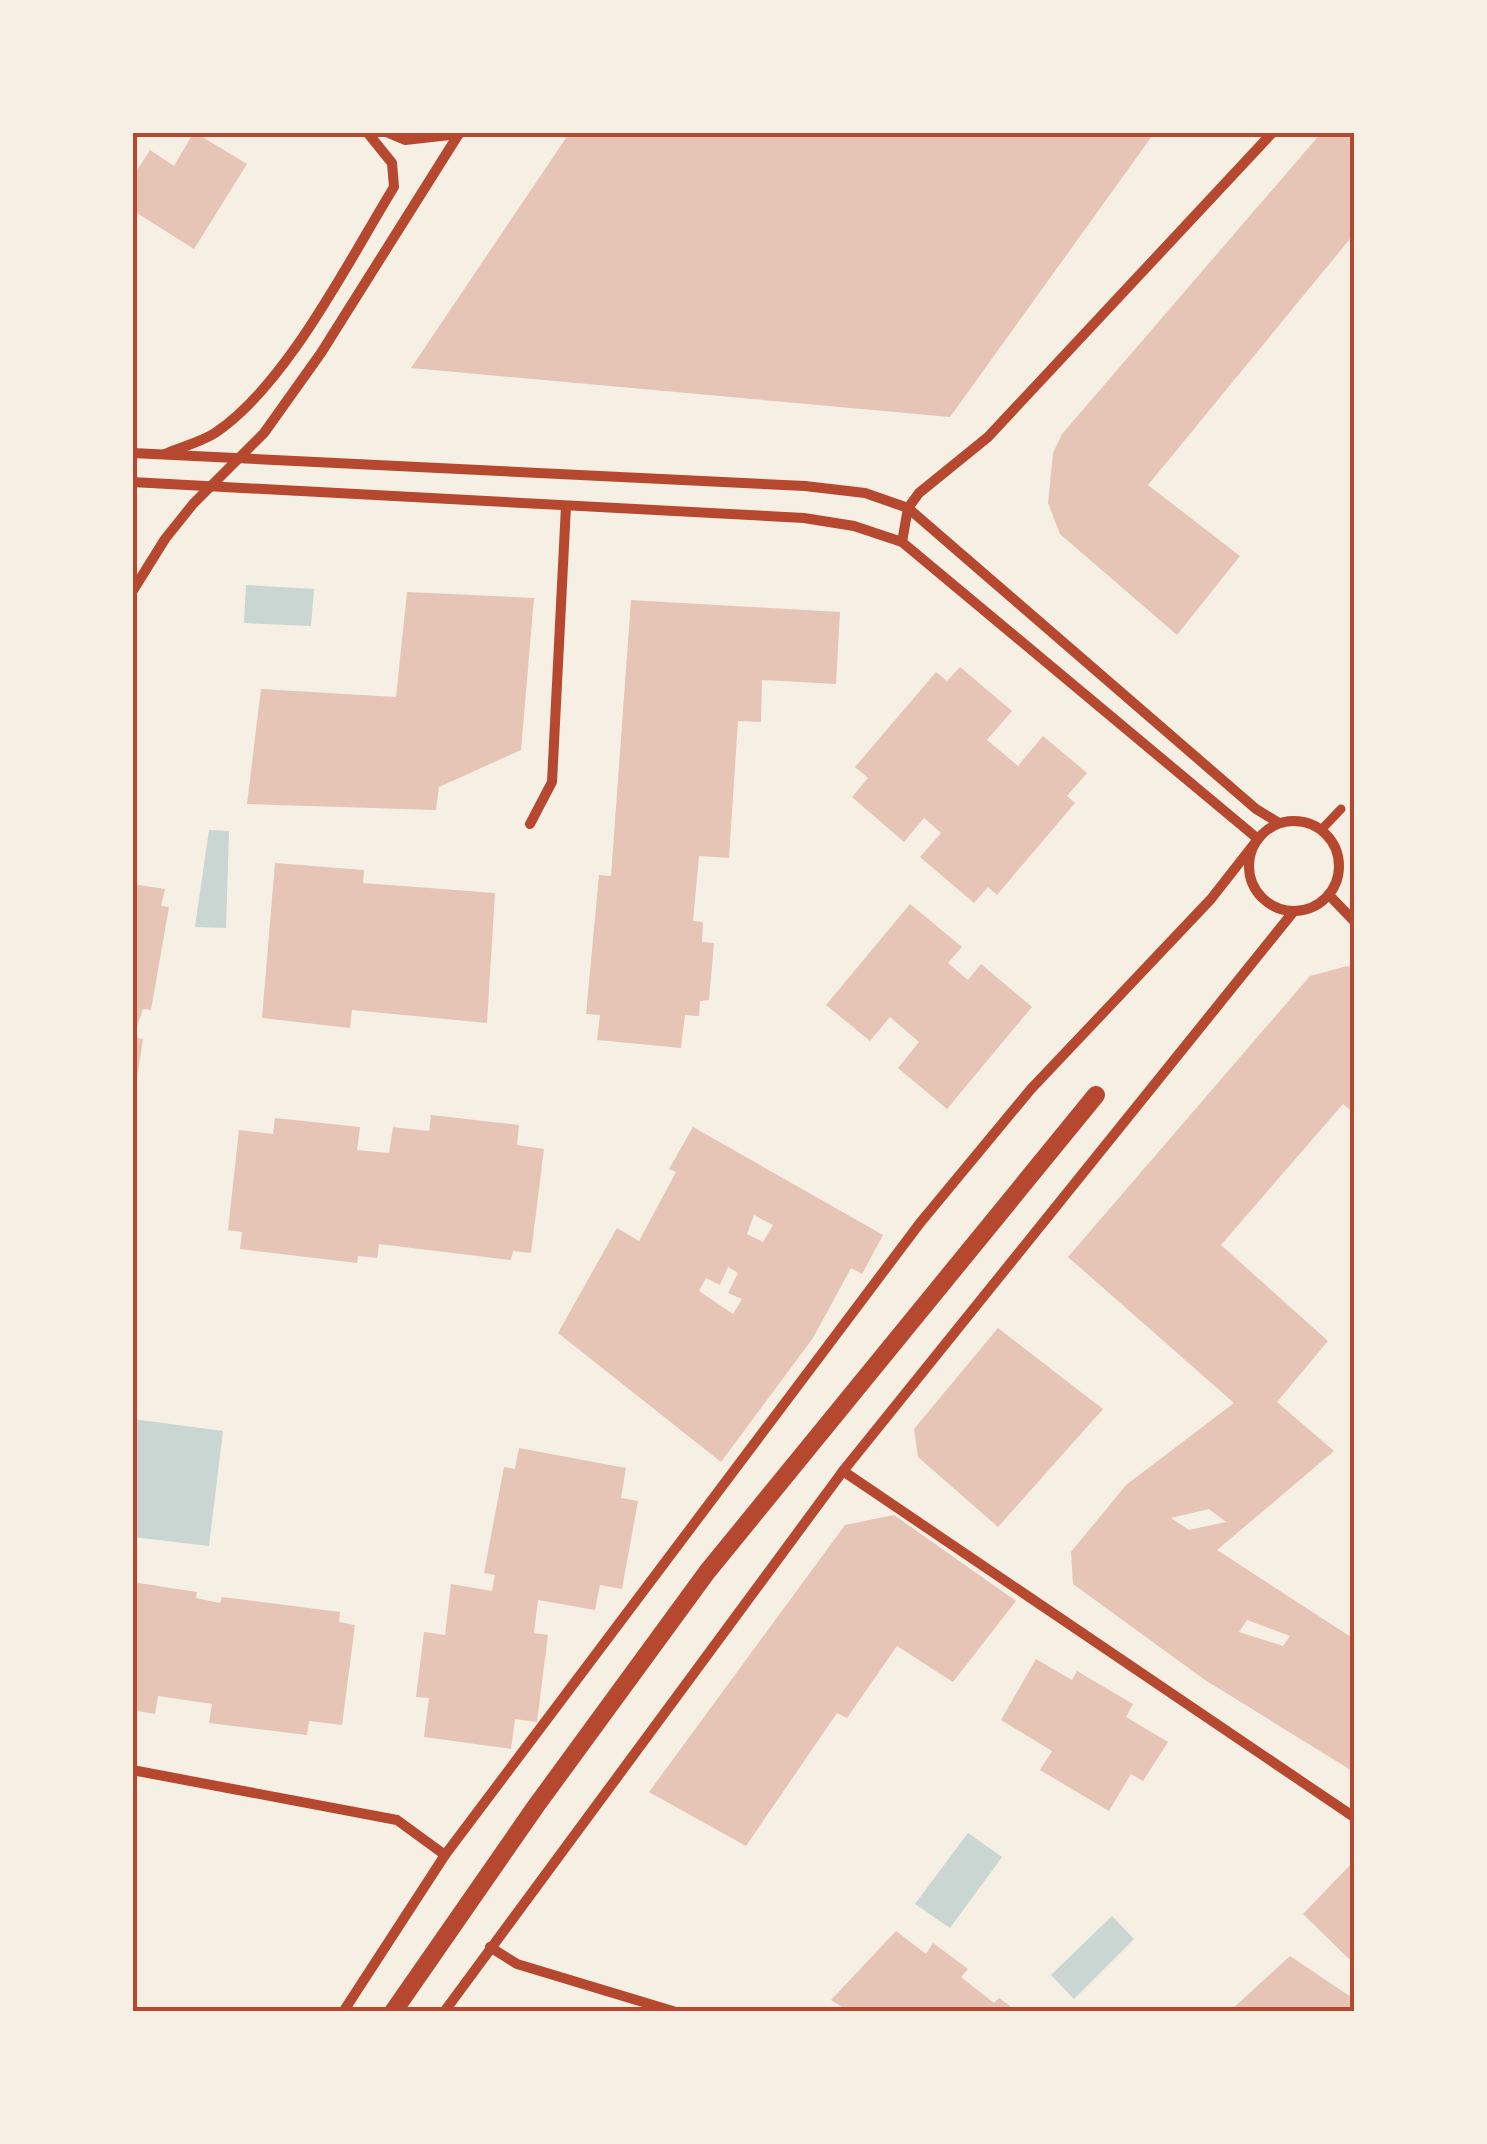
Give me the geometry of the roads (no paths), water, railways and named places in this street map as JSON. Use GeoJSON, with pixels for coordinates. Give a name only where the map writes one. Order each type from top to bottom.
{"type":"FeatureCollection","features":[{"type":"Feature","properties":{"kind":"street"},"geometry":{"type":"LineString","coordinates":[[160,456],[215,433],[254,397],[296,346],[394,188],[392,163],[366,132]]}},
{"type":"Feature","properties":{"kind":"street"},"geometry":{"type":"LineString","coordinates":[[386,132],[405,140],[460,134]]}},
{"type":"Feature","properties":{"kind":"street"},"geometry":{"type":"LineString","coordinates":[[902,542],[908,508],[919,493],[988,437],[1273,132]]}},
{"type":"Feature","properties":{"kind":"street"},"geometry":{"type":"LineString","coordinates":[[132,592],[165,539],[210,483],[264,433],[321,353],[460,134]]}},
{"type":"Feature","properties":{"kind":"street"},"geometry":{"type":"LineString","coordinates":[[132,453],[805,486],[864,493],[908,508],[1256,809],[1279,823],[1301,822],[1321,830],[1337,852],[1339,866],[1329,895],[1307,910],[1294,911],[1268,902],[1258,892],[1250,865],[1258,839]]}},
{"type":"Feature","properties":{"kind":"street"},"geometry":{"type":"LineString","coordinates":[[132,482],[210,483],[804,518],[854,526],[902,542],[1258,839]]}},
{"type":"Feature","properties":{"kind":"street"},"geometry":{"type":"LineString","coordinates":[[530,824],[552,782],[566,506]]}},
{"type":"Feature","properties":{"kind":"street"},"geometry":{"type":"LineString","coordinates":[[1321,830],[1342,810]]}},
{"type":"Feature","properties":{"kind":"street"},"geometry":{"type":"LineString","coordinates":[[343,2012],[445,1856],[920,1222],[1031,1088],[1211,900],[1258,839],[1279,823]]}},
{"type":"Feature","properties":{"kind":"street"},"geometry":{"type":"LineString","coordinates":[[1329,895],[1354,920]]}},
{"type":"Feature","properties":{"kind":"street"},"geometry":{"type":"LineString","coordinates":[[444,2012],[844,1471],[1294,911]]}},
{"type":"Feature","properties":{"kind":"street"},"geometry":{"type":"LineString","coordinates":[[393,2012],[536,1806],[707,1572],[1096,1096]]}},
{"type":"Feature","properties":{"kind":"street"},"geometry":{"type":"LineString","coordinates":[[844,1471],[1354,1817]]}},
{"type":"Feature","properties":{"kind":"street"},"geometry":{"type":"LineString","coordinates":[[132,1770],[397,1820],[445,1856]]}},
{"type":"Feature","properties":{"kind":"street"},"geometry":{"type":"LineString","coordinates":[[490,1947],[518,1964],[676,2012]]}}]}
